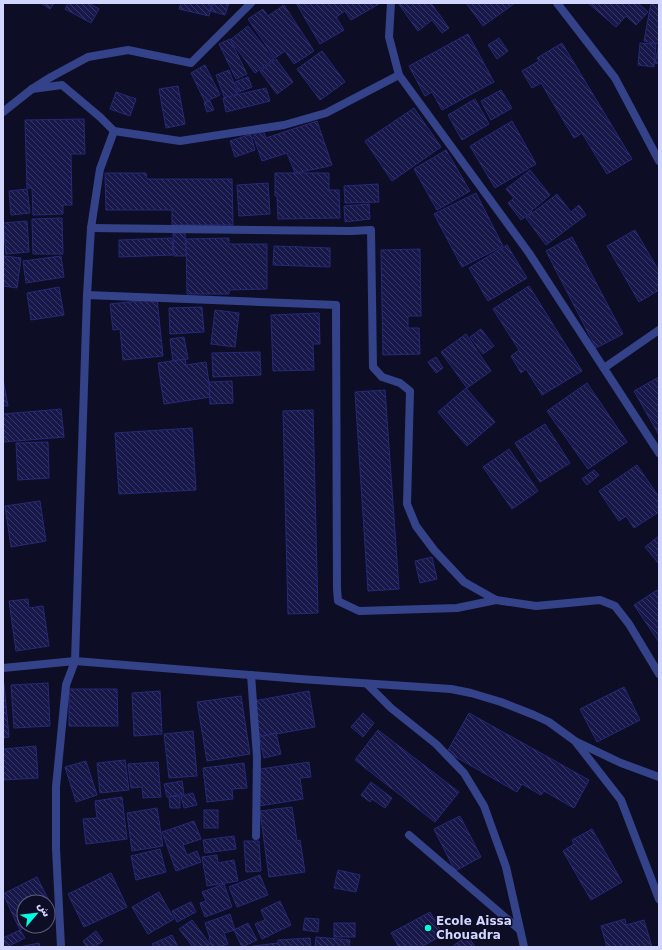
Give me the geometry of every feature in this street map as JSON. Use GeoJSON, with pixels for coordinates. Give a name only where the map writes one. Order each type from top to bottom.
{"type":"FeatureCollection","features":[{"type":"Feature","properties":{"kind":"street"},"geometry":{"type":"LineString","coordinates":[[3,112],[32,89],[88,57],[128,50],[191,63],[251,3]]}},
{"type":"Feature","properties":{"kind":"street"},"geometry":{"type":"LineString","coordinates":[[391,3],[390,37],[399,75],[530,253],[659,453]]}},
{"type":"Feature","properties":{"kind":"street"},"geometry":{"type":"LineString","coordinates":[[557,3],[615,78],[659,161]]}},
{"type":"Feature","properties":{"kind":"street"},"geometry":{"type":"LineString","coordinates":[[32,89],[62,85],[100,117],[114,131],[180,141],[284,125],[326,113],[399,75]]}},
{"type":"Feature","properties":{"kind":"street"},"geometry":{"type":"LineString","coordinates":[[61,947],[56,849],[56,787],[66,685],[75,661],[87,295],[91,228],[100,169],[114,131]]}},
{"type":"Feature","properties":{"kind":"street"},"geometry":{"type":"LineString","coordinates":[[91,228],[371,230],[373,367],[382,377],[400,383],[410,391],[407,504],[416,526],[434,550],[464,582],[496,600]]}},
{"type":"Feature","properties":{"kind":"street"},"geometry":{"type":"LineString","coordinates":[[87,295],[336,305],[336,581],[338,601],[358,611],[457,608],[496,600],[536,606],[600,600],[614,606],[629,624],[659,674]]}},
{"type":"Feature","properties":{"kind":"street"},"geometry":{"type":"LineString","coordinates":[[604,368],[659,330]]}},
{"type":"Feature","properties":{"kind":"street"},"geometry":{"type":"LineString","coordinates":[[3,668],[75,661],[367,684],[451,689],[501,702],[534,715],[549,722],[575,741],[621,763],[659,777]]}},
{"type":"Feature","properties":{"kind":"street"},"geometry":{"type":"LineString","coordinates":[[251,675],[257,757],[256,836]]}},
{"type":"Feature","properties":{"kind":"street"},"geometry":{"type":"LineString","coordinates":[[367,684],[391,708],[436,744],[464,773],[484,806],[506,867],[524,947]]}},
{"type":"Feature","properties":{"kind":"street"},"geometry":{"type":"LineString","coordinates":[[575,741],[621,800],[659,899]]}},
{"type":"Feature","properties":{"kind":"street"},"geometry":{"type":"LineString","coordinates":[[409,835],[520,930]]}},
{"type":"Feature","properties":{"kind":"building"},"geometry":{"type":"Polygon","coordinates":[[[41,3],[54,3],[50,9],[41,3]]]}},
{"type":"Feature","properties":{"kind":"building"},"geometry":{"type":"Polygon","coordinates":[[[68,3],[89,3],[99,9],[91,23],[65,9],[68,3]]]}},
{"type":"Feature","properties":{"kind":"building"},"geometry":{"type":"Polygon","coordinates":[[[181,3],[212,3],[209,16],[179,9],[181,3]]]}},
{"type":"Feature","properties":{"kind":"building"},"geometry":{"type":"Polygon","coordinates":[[[213,3],[229,3],[225,15],[211,11],[213,3]]]}},
{"type":"Feature","properties":{"kind":"building"},"geometry":{"type":"Polygon","coordinates":[[[296,3],[379,4],[351,20],[345,11],[336,17],[344,30],[320,44],[296,3]]]}},
{"type":"Feature","properties":{"kind":"building"},"geometry":{"type":"Polygon","coordinates":[[[398,3],[431,3],[449,28],[442,33],[432,20],[418,31],[398,3]]]}},
{"type":"Feature","properties":{"kind":"building"},"geometry":{"type":"Polygon","coordinates":[[[466,3],[515,3],[483,26],[466,3]]]}},
{"type":"Feature","properties":{"kind":"building"},"geometry":{"type":"Polygon","coordinates":[[[588,3],[640,3],[639,4],[648,12],[636,25],[626,16],[616,27],[588,3]]]}},
{"type":"Feature","properties":{"kind":"building"},"geometry":{"type":"Polygon","coordinates":[[[651,3],[659,3],[659,44],[644,41],[651,3]]]}},
{"type":"Feature","properties":{"kind":"building"},"geometry":{"type":"Polygon","coordinates":[[[284,5],[314,51],[294,64],[285,51],[275,58],[248,19],[263,9],[268,16],[284,5]]]}},
{"type":"Feature","properties":{"kind":"building"},"geometry":{"type":"Polygon","coordinates":[[[248,26],[274,59],[255,73],[230,40],[248,26]]]}},
{"type":"Feature","properties":{"kind":"building"},"geometry":{"type":"Polygon","coordinates":[[[468,34],[494,82],[442,110],[432,92],[425,96],[409,66],[468,34]]]}},
{"type":"Feature","properties":{"kind":"building"},"geometry":{"type":"Polygon","coordinates":[[[499,38],[508,51],[497,59],[488,45],[499,38]]]}},
{"type":"Feature","properties":{"kind":"building"},"geometry":{"type":"Polygon","coordinates":[[[230,39],[247,74],[236,79],[219,44],[230,39]]]}},
{"type":"Feature","properties":{"kind":"building"},"geometry":{"type":"Polygon","coordinates":[[[562,43],[632,159],[607,174],[582,133],[574,138],[541,83],[532,88],[522,71],[539,61],[537,58],[562,43]]]}},
{"type":"Feature","properties":{"kind":"building"},"geometry":{"type":"Polygon","coordinates":[[[640,43],[656,44],[654,67],[638,65],[640,43]]]}},
{"type":"Feature","properties":{"kind":"building"},"geometry":{"type":"Polygon","coordinates":[[[659,44],[659,64],[655,63],[659,44]]]}},
{"type":"Feature","properties":{"kind":"building"},"geometry":{"type":"Polygon","coordinates":[[[322,51],[345,82],[320,100],[297,69],[322,51]]]}},
{"type":"Feature","properties":{"kind":"building"},"geometry":{"type":"Polygon","coordinates":[[[276,59],[293,82],[277,94],[260,71],[276,59]]]}},
{"type":"Feature","properties":{"kind":"building"},"geometry":{"type":"Polygon","coordinates":[[[205,65],[220,95],[205,102],[191,73],[205,65]]]}},
{"type":"Feature","properties":{"kind":"building"},"geometry":{"type":"Polygon","coordinates":[[[229,70],[238,94],[225,99],[216,75],[229,70]]]}},
{"type":"Feature","properties":{"kind":"building"},"geometry":{"type":"Polygon","coordinates":[[[248,77],[252,87],[239,92],[235,82],[248,77]]]}},
{"type":"Feature","properties":{"kind":"building"},"geometry":{"type":"Polygon","coordinates":[[[178,86],[185,124],[166,128],[159,89],[178,86]]]}},
{"type":"Feature","properties":{"kind":"building"},"geometry":{"type":"Polygon","coordinates":[[[266,88],[270,101],[226,112],[223,98],[266,88]]]}},
{"type":"Feature","properties":{"kind":"building"},"geometry":{"type":"Polygon","coordinates":[[[501,90],[512,108],[491,120],[481,101],[501,90]]]}},
{"type":"Feature","properties":{"kind":"building"},"geometry":{"type":"Polygon","coordinates":[[[116,92],[136,99],[130,116],[110,109],[116,92]]]}},
{"type":"Feature","properties":{"kind":"building"},"geometry":{"type":"Polygon","coordinates":[[[475,99],[489,124],[462,140],[448,115],[475,99]]]}},
{"type":"Feature","properties":{"kind":"building"},"geometry":{"type":"Polygon","coordinates":[[[210,101],[214,110],[207,112],[204,103],[210,101]]]}},
{"type":"Feature","properties":{"kind":"building"},"geometry":{"type":"Polygon","coordinates":[[[414,108],[441,147],[392,181],[365,141],[414,108]]]}},
{"type":"Feature","properties":{"kind":"building"},"geometry":{"type":"Polygon","coordinates":[[[84,119],[85,154],[71,154],[72,205],[63,205],[63,214],[33,215],[32,188],[27,188],[25,120],[84,119]]]}},
{"type":"Feature","properties":{"kind":"building"},"geometry":{"type":"Polygon","coordinates":[[[317,121],[332,165],[295,173],[287,153],[262,161],[254,138],[252,139],[255,150],[235,157],[230,141],[263,130],[266,138],[317,121]]]}},
{"type":"Feature","properties":{"kind":"building"},"geometry":{"type":"Polygon","coordinates":[[[512,121],[536,164],[495,188],[470,146],[512,121]]]}},
{"type":"Feature","properties":{"kind":"building"},"geometry":{"type":"Polygon","coordinates":[[[446,150],[470,191],[437,210],[414,169],[446,150]]]}},
{"type":"Feature","properties":{"kind":"building"},"geometry":{"type":"Polygon","coordinates":[[[530,170],[550,195],[521,220],[508,203],[514,198],[506,189],[530,170]]]}},
{"type":"Feature","properties":{"kind":"building"},"geometry":{"type":"Polygon","coordinates":[[[105,173],[146,173],[147,179],[232,179],[233,225],[172,225],[172,210],[106,210],[105,173]]]}},
{"type":"Feature","properties":{"kind":"building"},"geometry":{"type":"Polygon","coordinates":[[[275,173],[329,173],[329,190],[339,190],[340,218],[278,219],[277,196],[275,196],[275,173]]]}},
{"type":"Feature","properties":{"kind":"building"},"geometry":{"type":"Polygon","coordinates":[[[268,183],[270,214],[239,216],[237,185],[268,183]]]}},
{"type":"Feature","properties":{"kind":"building"},"geometry":{"type":"Polygon","coordinates":[[[378,184],[379,202],[345,203],[344,186],[378,184]]]}},
{"type":"Feature","properties":{"kind":"building"},"geometry":{"type":"Polygon","coordinates":[[[27,189],[30,213],[11,215],[9,191],[27,189]]]}},
{"type":"Feature","properties":{"kind":"building"},"geometry":{"type":"Polygon","coordinates":[[[476,193],[503,246],[462,267],[434,214],[476,193]]]}},
{"type":"Feature","properties":{"kind":"building"},"geometry":{"type":"Polygon","coordinates":[[[557,194],[571,212],[579,205],[586,215],[546,245],[526,218],[557,194]]]}},
{"type":"Feature","properties":{"kind":"building"},"geometry":{"type":"Polygon","coordinates":[[[369,204],[370,219],[345,222],[344,206],[369,204]]]}},
{"type":"Feature","properties":{"kind":"building"},"geometry":{"type":"Polygon","coordinates":[[[62,218],[63,254],[33,254],[32,219],[62,218]]]}},
{"type":"Feature","properties":{"kind":"building"},"geometry":{"type":"Polygon","coordinates":[[[27,221],[29,252],[6,254],[3,223],[27,221]]]}},
{"type":"Feature","properties":{"kind":"building"},"geometry":{"type":"Polygon","coordinates":[[[635,230],[659,271],[659,290],[639,302],[607,246],[635,230]]]}},
{"type":"Feature","properties":{"kind":"building"},"geometry":{"type":"Polygon","coordinates":[[[173,233],[185,233],[186,256],[174,256],[173,233]]]}},
{"type":"Feature","properties":{"kind":"building"},"geometry":{"type":"Polygon","coordinates":[[[572,237],[623,334],[596,348],[546,251],[572,237]]]}},
{"type":"Feature","properties":{"kind":"building"},"geometry":{"type":"Polygon","coordinates":[[[172,238],[173,255],[119,257],[119,240],[172,238]]]}},
{"type":"Feature","properties":{"kind":"building"},"geometry":{"type":"Polygon","coordinates":[[[229,238],[229,244],[267,244],[267,289],[229,290],[229,294],[187,294],[186,239],[229,238]]]}},
{"type":"Feature","properties":{"kind":"building"},"geometry":{"type":"Polygon","coordinates":[[[507,245],[527,278],[488,301],[469,268],[507,245]]]}},
{"type":"Feature","properties":{"kind":"building"},"geometry":{"type":"Polygon","coordinates":[[[274,246],[330,248],[330,267],[273,265],[274,246]]]}},
{"type":"Feature","properties":{"kind":"building"},"geometry":{"type":"Polygon","coordinates":[[[420,249],[421,316],[408,316],[408,328],[419,328],[420,354],[383,355],[381,250],[420,249]]]}},
{"type":"Feature","properties":{"kind":"building"},"geometry":{"type":"Polygon","coordinates":[[[4,256],[21,258],[17,288],[3,286],[4,256]]]}},
{"type":"Feature","properties":{"kind":"building"},"geometry":{"type":"Polygon","coordinates":[[[61,256],[64,277],[26,283],[23,261],[61,256]]]}},
{"type":"Feature","properties":{"kind":"building"},"geometry":{"type":"Polygon","coordinates":[[[529,286],[582,371],[542,395],[526,369],[521,373],[511,356],[519,350],[493,309],[529,286]]]}},
{"type":"Feature","properties":{"kind":"building"},"geometry":{"type":"Polygon","coordinates":[[[59,287],[64,315],[31,320],[27,293],[59,287]]]}},
{"type":"Feature","properties":{"kind":"building"},"geometry":{"type":"Polygon","coordinates":[[[157,299],[163,356],[123,360],[120,329],[113,330],[110,304],[157,299]]]}},
{"type":"Feature","properties":{"kind":"building"},"geometry":{"type":"Polygon","coordinates":[[[202,307],[204,332],[170,334],[169,308],[202,307]]]}},
{"type":"Feature","properties":{"kind":"building"},"geometry":{"type":"Polygon","coordinates":[[[215,310],[239,313],[235,347],[211,344],[215,310]]]}},
{"type":"Feature","properties":{"kind":"building"},"geometry":{"type":"Polygon","coordinates":[[[319,313],[320,344],[313,344],[314,370],[273,371],[271,315],[319,313]]]}},
{"type":"Feature","properties":{"kind":"building"},"geometry":{"type":"Polygon","coordinates":[[[481,329],[494,346],[483,354],[470,337],[481,329]]]}},
{"type":"Feature","properties":{"kind":"building"},"geometry":{"type":"Polygon","coordinates":[[[466,334],[491,371],[467,388],[441,352],[466,334]]]}},
{"type":"Feature","properties":{"kind":"building"},"geometry":{"type":"Polygon","coordinates":[[[184,337],[188,359],[173,361],[170,339],[184,337]]]}},
{"type":"Feature","properties":{"kind":"building"},"geometry":{"type":"Polygon","coordinates":[[[260,352],[261,375],[213,377],[212,353],[260,352]]]}},
{"type":"Feature","properties":{"kind":"building"},"geometry":{"type":"Polygon","coordinates":[[[436,357],[443,368],[436,373],[428,362],[436,357]]]}},
{"type":"Feature","properties":{"kind":"building"},"geometry":{"type":"Polygon","coordinates":[[[185,359],[186,365],[206,362],[211,397],[164,404],[158,363],[185,359]]]}},
{"type":"Feature","properties":{"kind":"building"},"geometry":{"type":"Polygon","coordinates":[[[659,377],[659,435],[634,391],[659,377]]]}},
{"type":"Feature","properties":{"kind":"building"},"geometry":{"type":"Polygon","coordinates":[[[3,379],[8,406],[3,406],[3,379]]]}},
{"type":"Feature","properties":{"kind":"building"},"geometry":{"type":"Polygon","coordinates":[[[232,381],[233,403],[210,404],[209,382],[232,381]]]}},
{"type":"Feature","properties":{"kind":"building"},"geometry":{"type":"Polygon","coordinates":[[[587,383],[627,442],[588,469],[547,411],[587,383]]]}},
{"type":"Feature","properties":{"kind":"building"},"geometry":{"type":"Polygon","coordinates":[[[466,388],[495,422],[467,446],[438,412],[466,388]]]}},
{"type":"Feature","properties":{"kind":"building"},"geometry":{"type":"Polygon","coordinates":[[[385,390],[399,589],[368,591],[355,392],[385,390]]]}},
{"type":"Feature","properties":{"kind":"building"},"geometry":{"type":"Polygon","coordinates":[[[61,409],[64,437],[4,442],[3,414],[61,409]]]}},
{"type":"Feature","properties":{"kind":"building"},"geometry":{"type":"Polygon","coordinates":[[[313,410],[318,613],[288,614],[283,411],[313,410]]]}},
{"type":"Feature","properties":{"kind":"building"},"geometry":{"type":"Polygon","coordinates":[[[545,424],[570,463],[540,482],[515,443],[545,424]]]}},
{"type":"Feature","properties":{"kind":"building"},"geometry":{"type":"Polygon","coordinates":[[[192,428],[196,490],[119,494],[115,433],[192,428]]]}},
{"type":"Feature","properties":{"kind":"building"},"geometry":{"type":"Polygon","coordinates":[[[48,442],[49,478],[18,480],[16,443],[48,442]]]}},
{"type":"Feature","properties":{"kind":"building"},"geometry":{"type":"Polygon","coordinates":[[[509,449],[538,491],[512,509],[483,467],[509,449]]]}},
{"type":"Feature","properties":{"kind":"building"},"geometry":{"type":"Polygon","coordinates":[[[637,465],[659,497],[659,512],[634,528],[626,516],[619,521],[599,491],[637,465]]]}},
{"type":"Feature","properties":{"kind":"building"},"geometry":{"type":"Polygon","coordinates":[[[594,470],[599,475],[587,485],[582,479],[594,470]]]}},
{"type":"Feature","properties":{"kind":"building"},"geometry":{"type":"Polygon","coordinates":[[[40,501],[46,541],[11,547],[5,506],[40,501]]]}},
{"type":"Feature","properties":{"kind":"building"},"geometry":{"type":"Polygon","coordinates":[[[659,536],[659,564],[645,547],[659,536]]]}},
{"type":"Feature","properties":{"kind":"building"},"geometry":{"type":"Polygon","coordinates":[[[432,557],[437,579],[420,583],[415,561],[432,557]]]}},
{"type":"Feature","properties":{"kind":"building"},"geometry":{"type":"Polygon","coordinates":[[[657,590],[659,593],[659,642],[634,605],[657,590]]]}},
{"type":"Feature","properties":{"kind":"building"},"geometry":{"type":"Polygon","coordinates":[[[28,599],[29,608],[43,606],[49,646],[16,651],[9,601],[28,599]]]}},
{"type":"Feature","properties":{"kind":"building"},"geometry":{"type":"Polygon","coordinates":[[[48,683],[50,726],[14,728],[11,685],[48,683]]]}},
{"type":"Feature","properties":{"kind":"building"},"geometry":{"type":"Polygon","coordinates":[[[3,684],[9,737],[3,738],[3,684]]]}},
{"type":"Feature","properties":{"kind":"building"},"geometry":{"type":"Polygon","coordinates":[[[624,687],[640,720],[597,742],[580,709],[624,687]]]}},
{"type":"Feature","properties":{"kind":"building"},"geometry":{"type":"Polygon","coordinates":[[[69,689],[117,689],[118,726],[69,726],[69,689]]]}},
{"type":"Feature","properties":{"kind":"building"},"geometry":{"type":"Polygon","coordinates":[[[160,691],[162,734],[134,736],[132,693],[160,691]]]}},
{"type":"Feature","properties":{"kind":"building"},"geometry":{"type":"Polygon","coordinates":[[[309,691],[315,727],[260,737],[253,701],[309,691]]]}},
{"type":"Feature","properties":{"kind":"building"},"geometry":{"type":"Polygon","coordinates":[[[241,696],[250,754],[207,761],[197,702],[241,696]]]}},
{"type":"Feature","properties":{"kind":"building"},"geometry":{"type":"Polygon","coordinates":[[[363,713],[374,723],[363,737],[351,727],[363,713]]]}},
{"type":"Feature","properties":{"kind":"building"},"geometry":{"type":"Polygon","coordinates":[[[469,713],[589,780],[574,808],[544,791],[541,795],[522,784],[517,792],[447,752],[469,713]]]}},
{"type":"Feature","properties":{"kind":"building"},"geometry":{"type":"Polygon","coordinates":[[[378,730],[459,792],[435,822],[355,760],[378,730]]]}},
{"type":"Feature","properties":{"kind":"building"},"geometry":{"type":"Polygon","coordinates":[[[193,731],[197,776],[169,778],[164,734],[193,731]]]}},
{"type":"Feature","properties":{"kind":"building"},"geometry":{"type":"Polygon","coordinates":[[[276,733],[281,754],[264,758],[259,737],[276,733]]]}},
{"type":"Feature","properties":{"kind":"building"},"geometry":{"type":"Polygon","coordinates":[[[36,746],[38,778],[3,780],[3,749],[36,746]]]}},
{"type":"Feature","properties":{"kind":"building"},"geometry":{"type":"Polygon","coordinates":[[[125,760],[129,790],[100,793],[97,763],[125,760]]]}},
{"type":"Feature","properties":{"kind":"building"},"geometry":{"type":"Polygon","coordinates":[[[86,761],[97,795],[76,802],[65,767],[86,761]]]}},
{"type":"Feature","properties":{"kind":"building"},"geometry":{"type":"Polygon","coordinates":[[[158,762],[161,797],[143,798],[142,787],[131,788],[128,764],[158,762]]]}},
{"type":"Feature","properties":{"kind":"building"},"geometry":{"type":"Polygon","coordinates":[[[309,762],[311,777],[300,778],[303,799],[259,806],[253,770],[309,762]]]}},
{"type":"Feature","properties":{"kind":"building"},"geometry":{"type":"Polygon","coordinates":[[[244,763],[247,788],[232,789],[233,799],[207,802],[203,768],[244,763]]]}},
{"type":"Feature","properties":{"kind":"building"},"geometry":{"type":"Polygon","coordinates":[[[182,781],[184,794],[167,797],[164,784],[182,781]]]}},
{"type":"Feature","properties":{"kind":"building"},"geometry":{"type":"Polygon","coordinates":[[[371,782],[392,798],[385,808],[372,799],[370,802],[361,795],[371,782]]]}},
{"type":"Feature","properties":{"kind":"building"},"geometry":{"type":"Polygon","coordinates":[[[193,793],[197,805],[184,808],[181,796],[193,793]]]}},
{"type":"Feature","properties":{"kind":"building"},"geometry":{"type":"Polygon","coordinates":[[[180,796],[180,808],[170,808],[169,797],[180,796]]]}},
{"type":"Feature","properties":{"kind":"building"},"geometry":{"type":"Polygon","coordinates":[[[122,797],[127,839],[86,844],[83,819],[97,818],[95,801],[122,797]]]}},
{"type":"Feature","properties":{"kind":"building"},"geometry":{"type":"Polygon","coordinates":[[[292,807],[297,841],[300,840],[305,872],[269,877],[260,811],[292,807]]]}},
{"type":"Feature","properties":{"kind":"building"},"geometry":{"type":"Polygon","coordinates":[[[157,808],[163,846],[132,851],[127,813],[157,808]]]}},
{"type":"Feature","properties":{"kind":"building"},"geometry":{"type":"Polygon","coordinates":[[[204,810],[218,810],[218,828],[204,828],[204,810]]]}},
{"type":"Feature","properties":{"kind":"building"},"geometry":{"type":"Polygon","coordinates":[[[460,816],[481,857],[455,871],[434,829],[460,816]]]}},
{"type":"Feature","properties":{"kind":"building"},"geometry":{"type":"Polygon","coordinates":[[[194,821],[201,839],[183,845],[187,855],[197,851],[201,862],[176,871],[162,832],[194,821]]]}},
{"type":"Feature","properties":{"kind":"building"},"geometry":{"type":"Polygon","coordinates":[[[592,829],[622,882],[591,900],[563,851],[574,844],[572,840],[592,829]]]}},
{"type":"Feature","properties":{"kind":"building"},"geometry":{"type":"Polygon","coordinates":[[[234,836],[236,849],[205,853],[203,840],[234,836]]]}},
{"type":"Feature","properties":{"kind":"building"},"geometry":{"type":"Polygon","coordinates":[[[244,841],[259,841],[261,871],[246,872],[244,841]]]}},
{"type":"Feature","properties":{"kind":"building"},"geometry":{"type":"Polygon","coordinates":[[[160,849],[166,872],[136,880],[131,856],[160,849]]]}},
{"type":"Feature","properties":{"kind":"building"},"geometry":{"type":"Polygon","coordinates":[[[217,855],[218,863],[234,860],[238,881],[207,886],[202,857],[217,855]]]}},
{"type":"Feature","properties":{"kind":"building"},"geometry":{"type":"Polygon","coordinates":[[[338,870],[360,875],[356,892],[334,888],[338,870]]]}},
{"type":"Feature","properties":{"kind":"building"},"geometry":{"type":"Polygon","coordinates":[[[111,873],[127,907],[84,927],[68,894],[111,873]]]}},
{"type":"Feature","properties":{"kind":"building"},"geometry":{"type":"Polygon","coordinates":[[[260,875],[268,895],[237,907],[229,887],[260,875]]]}},
{"type":"Feature","properties":{"kind":"building"},"geometry":{"type":"Polygon","coordinates":[[[37,877],[46,894],[16,894],[16,922],[3,894],[37,877]]]}},
{"type":"Feature","properties":{"kind":"building"},"geometry":{"type":"Polygon","coordinates":[[[224,884],[232,907],[205,917],[200,903],[206,901],[202,892],[224,884]]]}},
{"type":"Feature","properties":{"kind":"building"},"geometry":{"type":"Polygon","coordinates":[[[159,892],[174,919],[148,934],[132,907],[159,892]]]}},
{"type":"Feature","properties":{"kind":"building"},"geometry":{"type":"Polygon","coordinates":[[[280,901],[291,925],[262,939],[255,924],[265,920],[261,910],[280,901]]]}},
{"type":"Feature","properties":{"kind":"building"},"geometry":{"type":"Polygon","coordinates":[[[191,902],[196,912],[177,922],[172,911],[191,902]]]}},
{"type":"Feature","properties":{"kind":"building","name":"Ecole Aissa Chouadra"},"geometry":{"type":"Polygon","coordinates":[[[430,912],[443,935],[421,947],[399,947],[391,933],[430,912]]]}},
{"type":"Feature","properties":{"kind":"building"},"geometry":{"type":"Polygon","coordinates":[[[230,914],[235,930],[224,933],[228,944],[212,947],[205,923],[230,914]]]}},
{"type":"Feature","properties":{"kind":"building"},"geometry":{"type":"Polygon","coordinates":[[[305,918],[319,919],[318,932],[303,930],[305,918]]]}},
{"type":"Feature","properties":{"kind":"building"},"geometry":{"type":"Polygon","coordinates":[[[625,919],[626,925],[644,920],[652,947],[607,947],[601,926],[625,919]]]}},
{"type":"Feature","properties":{"kind":"building"},"geometry":{"type":"Polygon","coordinates":[[[192,920],[210,944],[207,947],[193,947],[179,929],[192,920]]]}},
{"type":"Feature","properties":{"kind":"building"},"geometry":{"type":"Polygon","coordinates":[[[248,923],[257,940],[242,947],[234,930],[248,923]]]}},
{"type":"Feature","properties":{"kind":"building"},"geometry":{"type":"Polygon","coordinates":[[[334,923],[355,923],[355,937],[334,937],[334,923]]]}},
{"type":"Feature","properties":{"kind":"building"},"geometry":{"type":"Polygon","coordinates":[[[96,931],[103,941],[94,947],[87,947],[83,941],[96,931]]]}},
{"type":"Feature","properties":{"kind":"building"},"geometry":{"type":"Polygon","coordinates":[[[16,932],[16,934],[22,934],[25,938],[7,947],[3,938],[16,932]]]}},
{"type":"Feature","properties":{"kind":"building"},"geometry":{"type":"Polygon","coordinates":[[[172,935],[178,947],[154,947],[152,944],[172,935]]]}},
{"type":"Feature","properties":{"kind":"building","name":"Ecole Aissa Chouadra"},"geometry":{"type":"Polygon","coordinates":[[[468,936],[475,947],[455,947],[454,945],[468,936]]]}},
{"type":"Feature","properties":{"kind":"building"},"geometry":{"type":"Polygon","coordinates":[[[316,937],[350,940],[349,947],[315,947],[316,937]]]}},
{"type":"Feature","properties":{"kind":"building"},"geometry":{"type":"Polygon","coordinates":[[[310,938],[311,947],[253,947],[278,943],[278,940],[310,938]]]}},
{"type":"Feature","properties":{"kind":"building"},"geometry":{"type":"Polygon","coordinates":[[[39,943],[40,947],[19,947],[39,943]]]}},
{"type":"Feature","properties":{"kind":"place","name":"Ecole Aissa Chouadra"},"geometry":{"type":"Point","coordinates":[428,928]}}]}
